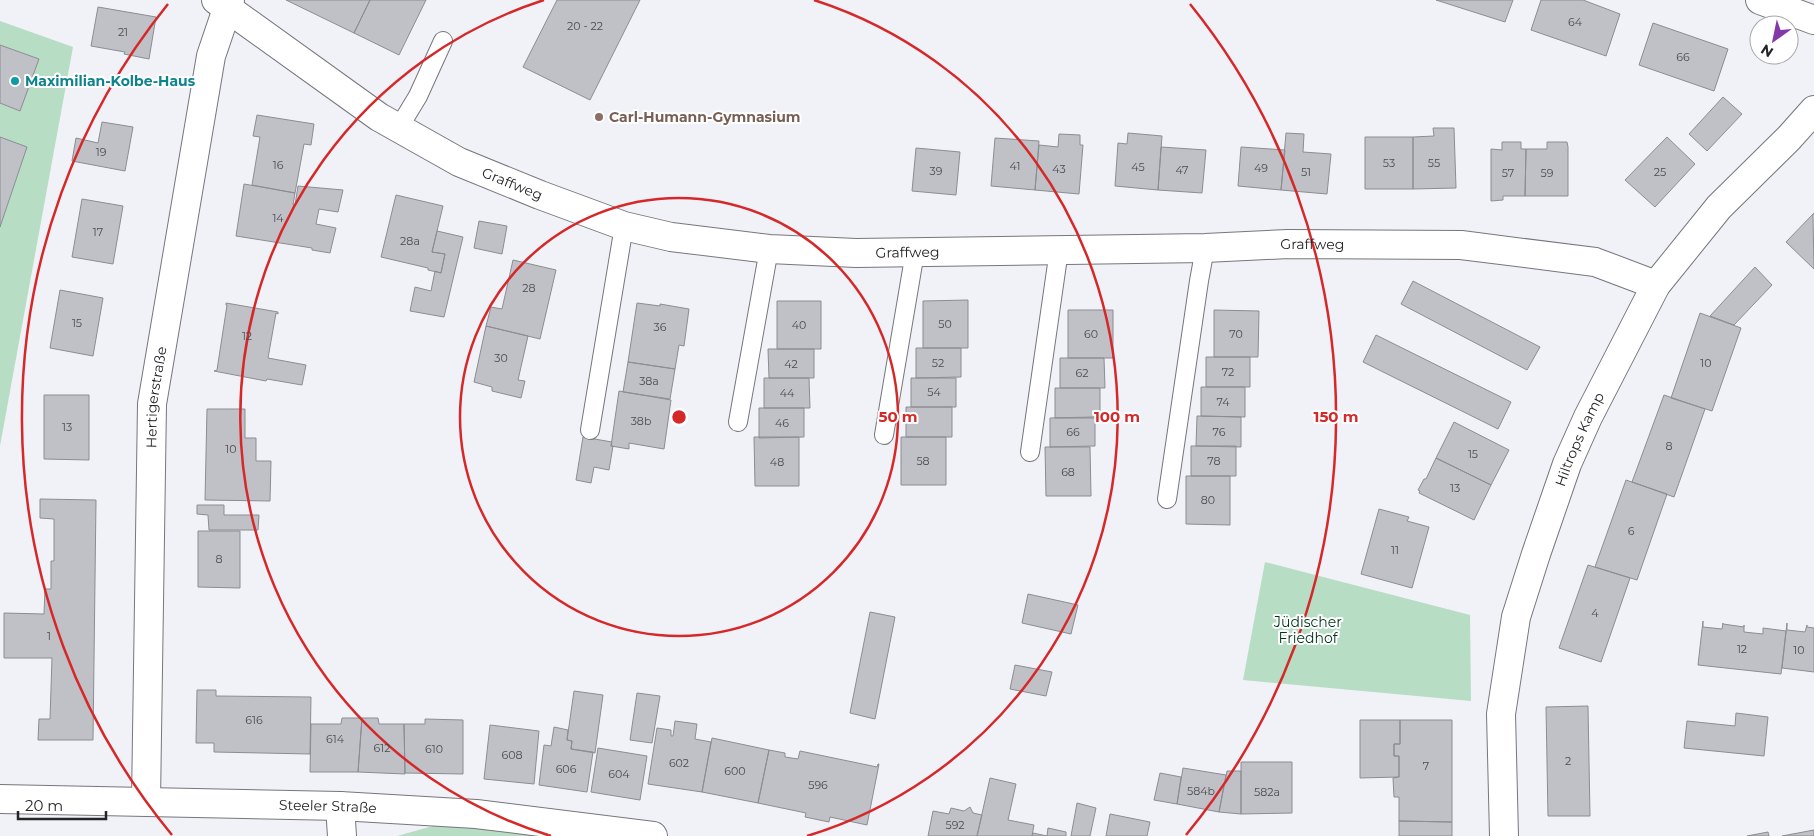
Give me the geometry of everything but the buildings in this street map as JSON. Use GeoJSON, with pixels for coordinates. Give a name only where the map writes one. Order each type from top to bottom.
{"type":"FeatureCollection","features":[{"type":"Feature","properties":{"kind":"street"},"geometry":{"type":"LineString","coordinates":[[1760,0],[1786,4],[1814,20]]}},
{"type":"Feature","properties":{"kind":"street","name":"Graffweg"},"geometry":{"type":"LineString","coordinates":[[225,2],[307,66],[398,130],[459,162],[624,226],[672,236],[769,248],[856,253],[1205,248],[1288,244],[1461,245],[1595,262],[1656,285]]}},
{"type":"Feature","properties":{"kind":"street","name":"Hertigerstraße"},"geometry":{"type":"LineString","coordinates":[[146,801],[152,404],[211,56],[225,2]]}},
{"type":"Feature","properties":{"kind":"street","name":"Hiltrops Kamp"},"geometry":{"type":"LineString","coordinates":[[1504,836],[1501,714],[1516,617],[1567,464],[1588,417],[1656,285],[1719,207],[1789,138],[1814,110]]}},
{"type":"Feature","properties":{"kind":"street","name":"Steeler Straße"},"geometry":{"type":"LineString","coordinates":[[0,799],[340,806],[476,814],[653,836]]}},
{"type":"Feature","properties":{"kind":"street"},"geometry":{"type":"LineString","coordinates":[[340,806],[342,836]]}},
{"type":"Feature","properties":{"kind":"lane"},"geometry":{"type":"LineString","coordinates":[[398,130],[418,96],[443,41]]}},
{"type":"Feature","properties":{"kind":"lane"},"geometry":{"type":"LineString","coordinates":[[590,430],[624,226]]}},
{"type":"Feature","properties":{"kind":"lane"},"geometry":{"type":"LineString","coordinates":[[738,422],[769,248]]}},
{"type":"Feature","properties":{"kind":"lane"},"geometry":{"type":"LineString","coordinates":[[1167,499],[1205,248]]}},
{"type":"Feature","properties":{"kind":"lane"},"geometry":{"type":"LineString","coordinates":[[1030,452],[1059,250]]}},
{"type":"Feature","properties":{"kind":"lane"},"geometry":{"type":"LineString","coordinates":[[884,435],[915,252]]}},
{"type":"Feature","properties":{"kind":"green space"},"geometry":{"type":"Polygon","coordinates":[[[0,21],[73,47],[0,446],[0,21]]]}},
{"type":"Feature","properties":{"kind":"green space","name":"Jüdischer Friedhof"},"geometry":{"type":"Polygon","coordinates":[[[1265,562],[1470,615],[1471,701],[1243,680],[1265,562]]]}},
{"type":"Feature","properties":{"kind":"green space"},"geometry":{"type":"Polygon","coordinates":[[[476,814],[633,836],[397,836],[476,814]]]}},
{"type":"Feature","properties":{"kind":"place","name":"Maximilian-Kolbe-Haus"},"geometry":{"type":"Point","coordinates":[15,81]}},
{"type":"Feature","properties":{"kind":"place","name":"Carl-Humann-Gymnasium"},"geometry":{"type":"Point","coordinates":[599,117]}}]}
